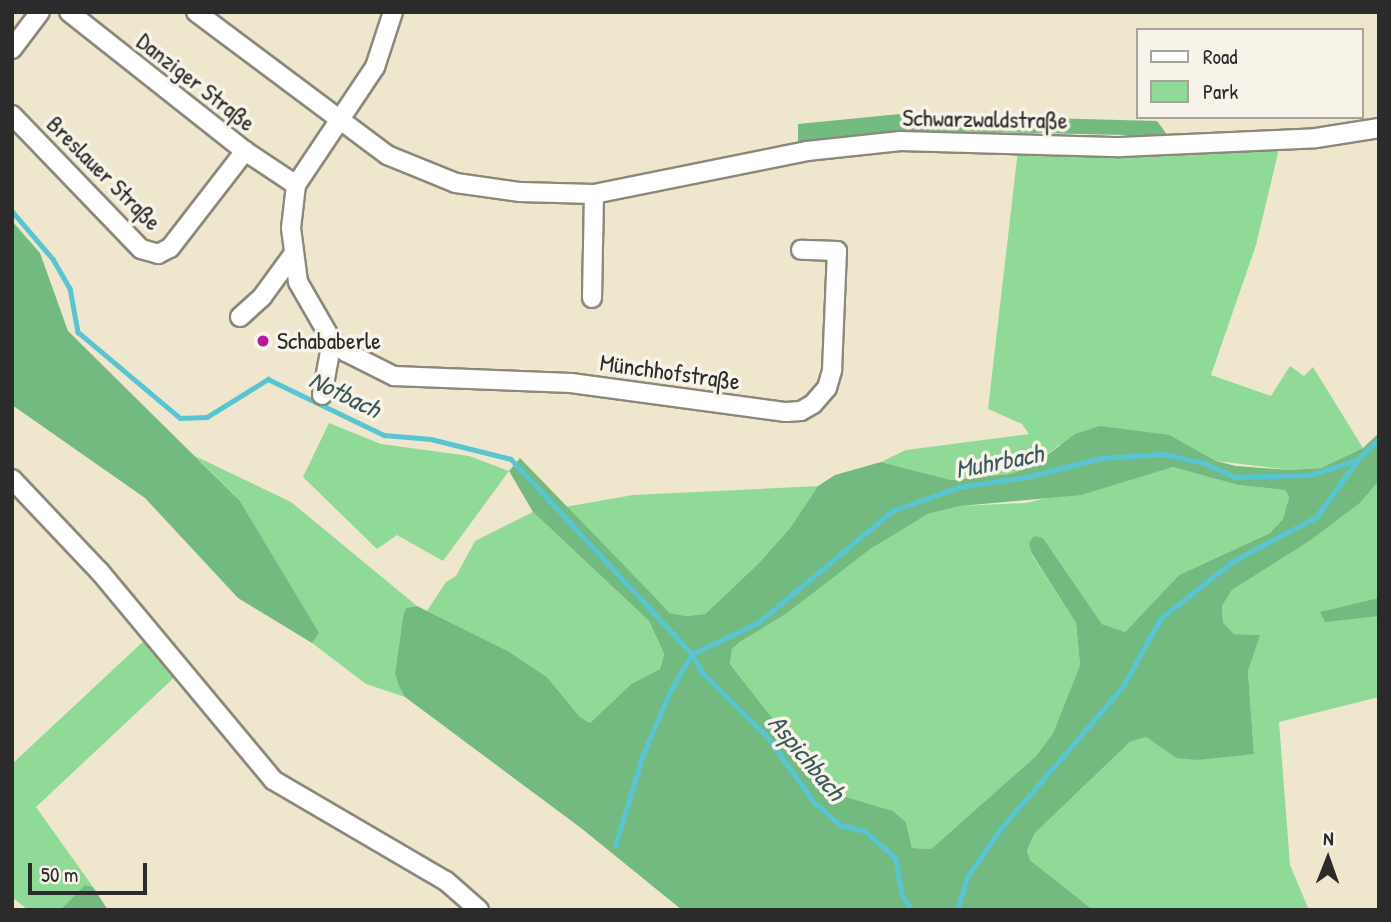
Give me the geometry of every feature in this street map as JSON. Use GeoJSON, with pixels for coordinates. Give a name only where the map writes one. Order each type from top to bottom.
{"type":"FeatureCollection","features":[{"type":"Feature","properties":{"kind":"street"},"geometry":{"type":"LineString","coordinates":[[12,49],[40,12]]}},
{"type":"Feature","properties":{"kind":"street","name":"Danziger Straße"},"geometry":{"type":"LineString","coordinates":[[69,12],[245,151],[296,185]]}},
{"type":"Feature","properties":{"kind":"street","name":"Schwarzwaldstraße"},"geometry":{"type":"LineString","coordinates":[[196,12],[341,124],[387,155],[456,183],[520,192],[594,194],[807,150],[900,141],[1170,146],[1316,138],[1379,128]]}},
{"type":"Feature","properties":{"kind":"street"},"geometry":{"type":"LineString","coordinates":[[322,395],[332,341],[298,282],[292,256],[296,185],[341,124],[375,67],[393,12]]}},
{"type":"Feature","properties":{"kind":"street","name":"Breslauer Straße"},"geometry":{"type":"LineString","coordinates":[[12,115],[141,249],[158,254],[170,248],[245,151]]}},
{"type":"Feature","properties":{"kind":"street"},"geometry":{"type":"LineString","coordinates":[[592,298],[594,194]]}},
{"type":"Feature","properties":{"kind":"street","name":"Münchhofstraße"},"geometry":{"type":"LineString","coordinates":[[332,341],[394,376],[572,383],[786,412],[801,411],[827,388],[832,370],[837,251],[801,250]]}},
{"type":"Feature","properties":{"kind":"street"},"geometry":{"type":"LineString","coordinates":[[240,317],[262,297],[292,256]]}},
{"type":"Feature","properties":{"kind":"street"},"geometry":{"type":"LineString","coordinates":[[12,479],[100,572],[273,780],[446,881],[479,910]]}},
{"type":"Feature","properties":{"kind":"green space"},"geometry":{"type":"Polygon","coordinates":[[[900,114],[1157,121],[1168,136],[943,131],[798,143],[798,124],[900,114]]]}},
{"type":"Feature","properties":{"kind":"green space"},"geometry":{"type":"Polygon","coordinates":[[[1279,149],[1256,245],[1211,375],[1271,396],[1290,366],[1304,376],[1313,367],[1363,448],[1321,468],[1290,470],[1216,461],[1170,435],[1059,445],[1031,467],[1010,474],[951,480],[881,462],[906,450],[1029,434],[1022,424],[988,409],[1018,150],[1113,155],[1279,149]]]}},
{"type":"Feature","properties":{"kind":"green space"},"geometry":{"type":"Polygon","coordinates":[[[12,221],[40,253],[68,331],[240,501],[319,633],[312,643],[238,598],[145,498],[12,405],[12,221]]]}},
{"type":"Feature","properties":{"kind":"green space"},"geometry":{"type":"Polygon","coordinates":[[[329,423],[381,444],[469,456],[509,471],[443,561],[397,535],[377,549],[303,477],[329,423]]]}},
{"type":"Feature","properties":{"kind":"green space"},"geometry":{"type":"Polygon","coordinates":[[[1100,426],[1170,435],[1216,461],[1236,466],[1290,470],[1321,468],[1363,448],[1379,433],[1379,481],[1360,503],[1311,540],[1232,590],[1222,606],[1223,622],[1234,634],[1260,635],[1248,671],[1254,754],[1198,760],[1176,758],[1146,737],[1130,742],[1035,833],[1027,851],[1030,860],[1093,910],[682,910],[581,828],[405,697],[399,686],[395,673],[403,616],[406,608],[417,606],[508,651],[547,677],[580,717],[590,723],[631,684],[660,669],[664,654],[649,621],[533,512],[509,471],[520,458],[670,613],[686,616],[705,614],[759,563],[790,528],[818,486],[835,475],[881,462],[951,480],[1010,474],[1031,467],[1075,434],[1100,426]],[[1173,467],[1081,495],[960,506],[928,514],[870,549],[786,614],[740,642],[732,649],[730,664],[813,770],[843,796],[893,811],[906,822],[912,848],[931,849],[1036,756],[1053,733],[1080,665],[1076,623],[1032,554],[1029,543],[1034,536],[1043,538],[1102,624],[1125,632],[1179,575],[1270,533],[1283,519],[1289,497],[1285,490],[1238,485],[1173,467]]]}},
{"type":"Feature","properties":{"kind":"green space"},"geometry":{"type":"Polygon","coordinates":[[[195,456],[291,502],[417,606],[406,608],[403,616],[395,673],[405,697],[366,684],[312,643],[318,633],[240,501],[195,456]]]}},
{"type":"Feature","properties":{"kind":"green space"},"geometry":{"type":"Polygon","coordinates":[[[1174,467],[1238,485],[1285,490],[1289,497],[1283,519],[1270,533],[1179,575],[1125,632],[1102,624],[1043,538],[1032,555],[1076,623],[1080,665],[1053,733],[1036,756],[931,849],[912,848],[906,822],[893,811],[843,796],[813,770],[730,664],[732,649],[740,642],[786,614],[869,549],[928,514],[960,506],[1026,503],[1174,467]]]}},
{"type":"Feature","properties":{"kind":"green space"},"geometry":{"type":"Polygon","coordinates":[[[1379,481],[1379,697],[1279,722],[1290,865],[1309,910],[1093,910],[1030,860],[1027,852],[1035,833],[1130,742],[1146,737],[1176,758],[1254,754],[1248,671],[1259,635],[1234,634],[1223,622],[1222,606],[1232,590],[1311,540],[1360,503],[1379,481]]]}},
{"type":"Feature","properties":{"kind":"green space"},"geometry":{"type":"Polygon","coordinates":[[[818,486],[790,528],[759,563],[705,614],[686,616],[670,613],[565,507],[633,495],[818,486]]]}},
{"type":"Feature","properties":{"kind":"green space"},"geometry":{"type":"Polygon","coordinates":[[[533,512],[649,621],[664,654],[660,669],[631,684],[590,723],[580,717],[547,677],[508,651],[427,611],[446,582],[456,576],[475,541],[533,512]]]}},
{"type":"Feature","properties":{"kind":"green space"},"geometry":{"type":"Polygon","coordinates":[[[1379,598],[1379,616],[1325,622],[1320,612],[1379,598]]]}},
{"type":"Feature","properties":{"kind":"green space"},"geometry":{"type":"Polygon","coordinates":[[[149,636],[179,673],[36,807],[93,887],[85,885],[60,910],[28,910],[12,897],[12,764],[149,636]]]}},
{"type":"Feature","properties":{"kind":"green space"},"geometry":{"type":"Polygon","coordinates":[[[85,885],[93,887],[108,910],[60,910],[85,885]]]}},
{"type":"Feature","properties":{"kind":"waterway","name":"Notbach"},"geometry":{"type":"LineString","coordinates":[[12,211],[53,259],[70,288],[78,332],[180,418],[207,417],[268,379],[384,435],[431,439],[511,459],[692,654],[702,672],[767,736],[814,802],[840,825],[865,831],[896,858],[902,895],[912,910]]}},
{"type":"Feature","properties":{"kind":"waterway","name":"Muhrbach"},"geometry":{"type":"LineString","coordinates":[[692,654],[759,622],[892,511],[959,487],[1027,477],[1101,458],[1164,454],[1204,463],[1235,477],[1311,475],[1357,460],[1379,439]]}},
{"type":"Feature","properties":{"kind":"waterway","name":"Muhrbach"},"geometry":{"type":"LineString","coordinates":[[957,910],[967,877],[1001,828],[1122,688],[1161,618],[1233,561],[1316,517],[1357,461]]}},
{"type":"Feature","properties":{"kind":"waterway"},"geometry":{"type":"LineString","coordinates":[[615,846],[642,757],[670,691],[692,654]]}},
{"type":"Feature","properties":{"kind":"place","name":"Schababerle"},"geometry":{"type":"Point","coordinates":[263,341]}},
{"type":"Feature","properties":{"kind":"water label","name":"Aspichbach"},"geometry":{"type":"Point","coordinates":[807,757]}}]}
